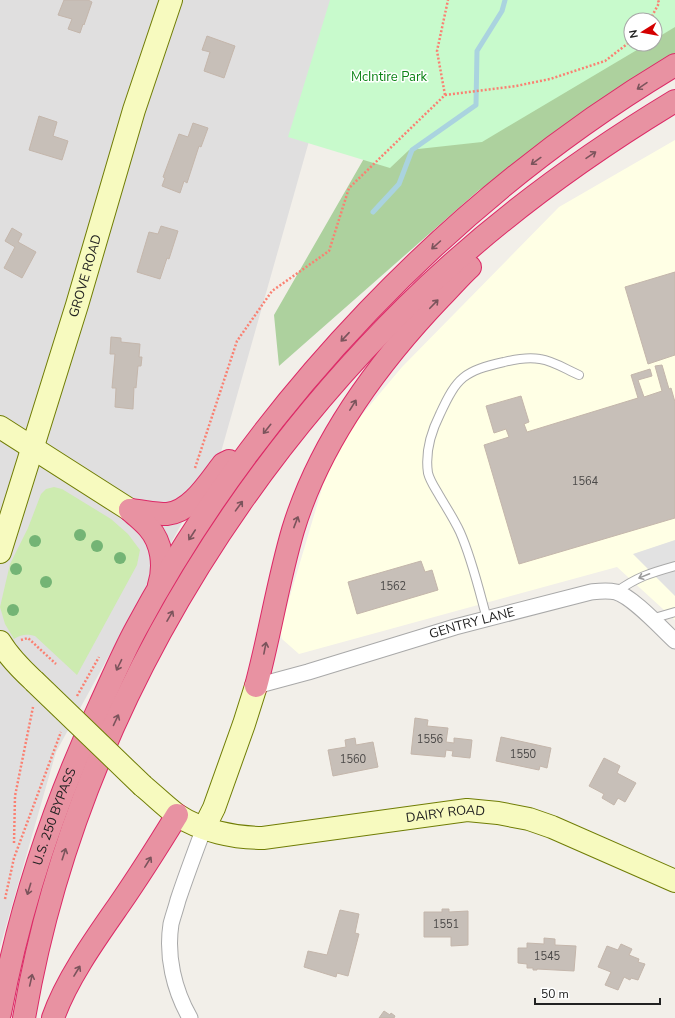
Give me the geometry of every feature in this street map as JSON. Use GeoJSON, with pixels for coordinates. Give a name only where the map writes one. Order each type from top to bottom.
{"type":"FeatureCollection","features":[{"type":"Feature","properties":{"kind":"highway"},"geometry":{"type":"LineString","coordinates":[[156,594],[203,518],[252,447],[322,362],[376,303],[418,261],[473,212],[530,165],[591,120],[675,65]]}},
{"type":"Feature","properties":{"kind":"highway"},"geometry":{"type":"LineString","coordinates":[[256,686],[293,529],[313,477],[335,434],[360,394],[382,364],[418,321],[465,271],[507,231],[554,182],[574,166],[643,120],[675,101]]}},
{"type":"Feature","properties":{"kind":"highway","name":"U.S. 250 BYPASS"},"geometry":{"type":"LineString","coordinates":[[24,1018],[44,922],[64,853],[87,787],[103,748],[151,650],[196,571],[236,510],[280,450],[330,388],[374,340],[409,304],[458,260],[506,219],[554,182]]}},
{"type":"Feature","properties":{"kind":"highway"},"geometry":{"type":"LineString","coordinates":[[130,510],[168,514],[182,510],[190,505],[224,464],[252,447]]}},
{"type":"Feature","properties":{"kind":"highway"},"geometry":{"type":"LineString","coordinates":[[130,510],[149,528],[158,543],[162,575],[156,594]]}},
{"type":"Feature","properties":{"kind":"highway","name":"U.S. 250 BYPASS"},"geometry":{"type":"LineString","coordinates":[[0,1013],[22,912],[57,806],[76,756],[136,630],[156,594]]}},
{"type":"Feature","properties":{"kind":"highway"},"geometry":{"type":"LineString","coordinates":[[53,1018],[70,982],[94,941],[144,869],[177,815]]}},
{"type":"Feature","properties":{"kind":"street","name":"GROVE ROAD"},"geometry":{"type":"LineString","coordinates":[[0,552],[33,449],[134,110],[171,0]]}},
{"type":"Feature","properties":{"kind":"street"},"geometry":{"type":"LineString","coordinates":[[0,427],[130,510]]}},
{"type":"Feature","properties":{"kind":"street","name":"GENTRY LANE"},"geometry":{"type":"LineString","coordinates":[[256,686],[487,619],[602,590],[616,592],[629,598],[675,641]]}},
{"type":"Feature","properties":{"kind":"street","name":"DAIRY ROAD"},"geometry":{"type":"LineString","coordinates":[[0,642],[12,659],[143,786],[177,815],[204,828],[222,834],[249,838],[263,838],[467,810],[498,813],[529,819],[552,827],[675,881]]}},
{"type":"Feature","properties":{"kind":"street"},"geometry":{"type":"LineString","coordinates":[[190,1018],[183,1005],[175,983],[170,960],[171,923],[204,828],[214,808],[256,686]]}},
{"type":"Feature","properties":{"kind":"lane"},"geometry":{"type":"LineString","coordinates":[[487,619],[470,560],[459,530],[429,477],[428,462],[430,440],[436,423],[446,400],[456,384],[464,376],[476,369],[506,361],[531,358],[542,359],[579,375]]}},
{"type":"Feature","properties":{"kind":"lane"},"geometry":{"type":"LineString","coordinates":[[616,592],[634,580],[675,566]]}},
{"type":"Feature","properties":{"kind":"lane"},"geometry":{"type":"LineString","coordinates":[[651,619],[675,612]]}},
{"type":"Feature","properties":{"kind":"path"},"geometry":{"type":"LineString","coordinates":[[445,95],[437,51],[448,0]]}},
{"type":"Feature","properties":{"kind":"path"},"geometry":{"type":"LineString","coordinates":[[654,12],[659,3],[658,0]]}},
{"type":"Feature","properties":{"kind":"path"},"geometry":{"type":"LineString","coordinates":[[195,468],[238,341],[272,291],[328,251],[349,188],[445,95],[516,86],[550,79],[605,61],[623,47]]}},
{"type":"Feature","properties":{"kind":"path"},"geometry":{"type":"LineString","coordinates":[[14,843],[15,796],[34,704]]}},
{"type":"Feature","properties":{"kind":"path"},"geometry":{"type":"LineString","coordinates":[[4,904],[14,858]]}},
{"type":"Feature","properties":{"kind":"shaded area"},"geometry":{"type":"Polygon","coordinates":[[[0,0],[349,0],[221,452],[56,752],[0,947],[0,0]]]}},
{"type":"Feature","properties":{"kind":"shaded area"},"geometry":{"type":"Polygon","coordinates":[[[675,140],[675,620],[617,567],[299,654],[282,639],[280,630],[334,448],[402,367],[559,207],[675,140]]]}},
{"type":"Feature","properties":{"kind":"shaded area"},"geometry":{"type":"Polygon","coordinates":[[[675,540],[675,596],[633,554],[675,540]]]}},
{"type":"Feature","properties":{"kind":"green space","name":"McIntire Park"},"geometry":{"type":"Polygon","coordinates":[[[330,0],[675,0],[675,27],[663,34],[663,12],[623,12],[623,52],[634,52],[482,142],[409,150],[390,168],[288,137],[330,0]]]}},
{"type":"Feature","properties":{"kind":"green space"},"geometry":{"type":"Polygon","coordinates":[[[405,0],[675,0],[675,70],[479,190],[279,366],[274,315],[366,155],[405,0]]]}},
{"type":"Feature","properties":{"kind":"green space"},"geometry":{"type":"Polygon","coordinates":[[[54,487],[62,489],[111,519],[128,534],[140,550],[137,565],[77,675],[35,636],[24,635],[14,639],[5,624],[0,607],[10,564],[28,528],[41,494],[46,489],[54,487]]]}},
{"type":"Feature","properties":{"kind":"building"},"geometry":{"type":"Polygon","coordinates":[[[64,0],[88,0],[92,2],[80,33],[68,29],[72,19],[58,15],[64,0]]]}},
{"type":"Feature","properties":{"kind":"building"},"geometry":{"type":"Polygon","coordinates":[[[207,36],[235,46],[224,78],[204,71],[210,52],[202,50],[207,36]]]}},
{"type":"Feature","properties":{"kind":"building"},"geometry":{"type":"Polygon","coordinates":[[[39,116],[57,122],[53,136],[68,141],[62,160],[29,150],[39,116]]]}},
{"type":"Feature","properties":{"kind":"building"},"geometry":{"type":"Polygon","coordinates":[[[193,123],[208,128],[201,147],[199,146],[187,183],[184,181],[180,193],[162,186],[165,178],[163,177],[179,134],[188,137],[193,123]]]}},
{"type":"Feature","properties":{"kind":"building"},"geometry":{"type":"Polygon","coordinates":[[[161,226],[178,231],[169,259],[167,258],[160,279],[137,272],[149,232],[158,234],[161,226]]]}},
{"type":"Feature","properties":{"kind":"building"},"geometry":{"type":"Polygon","coordinates":[[[12,228],[22,234],[18,242],[36,252],[22,278],[4,268],[15,247],[5,241],[12,228]]]}},
{"type":"Feature","properties":{"kind":"building"},"geometry":{"type":"Polygon","coordinates":[[[675,272],[675,355],[648,364],[625,287],[675,272]]]}},
{"type":"Feature","properties":{"kind":"building"},"geometry":{"type":"Polygon","coordinates":[[[111,337],[121,338],[121,342],[140,344],[139,357],[142,357],[141,366],[138,366],[136,388],[134,387],[133,409],[115,407],[116,388],[112,388],[115,354],[110,354],[111,337]]]}},
{"type":"Feature","properties":{"kind":"building"},"geometry":{"type":"Polygon","coordinates":[[[662,365],[669,389],[671,388],[675,402],[675,518],[519,564],[484,445],[509,437],[506,429],[494,433],[486,406],[521,396],[529,422],[524,424],[527,432],[638,398],[631,375],[650,369],[652,376],[638,380],[644,397],[662,391],[655,366],[662,365]]]}},
{"type":"Feature","properties":{"kind":"building"},"geometry":{"type":"Polygon","coordinates":[[[421,561],[425,572],[432,570],[438,590],[357,614],[348,582],[421,561]]]}},
{"type":"Feature","properties":{"kind":"building"},"geometry":{"type":"Polygon","coordinates":[[[415,718],[428,720],[427,726],[448,728],[446,742],[454,743],[454,738],[472,740],[470,758],[452,756],[453,751],[446,750],[445,757],[411,754],[415,718]]]}},
{"type":"Feature","properties":{"kind":"building"},"geometry":{"type":"Polygon","coordinates":[[[501,737],[551,748],[547,768],[540,766],[539,770],[496,761],[501,737]]]}},
{"type":"Feature","properties":{"kind":"building"},"geometry":{"type":"Polygon","coordinates":[[[355,738],[356,745],[373,742],[378,767],[333,776],[328,750],[346,747],[345,740],[355,738]]]}},
{"type":"Feature","properties":{"kind":"building"},"geometry":{"type":"Polygon","coordinates":[[[604,758],[620,766],[617,773],[636,783],[625,802],[618,798],[614,805],[602,798],[604,794],[589,786],[604,758]]]}},
{"type":"Feature","properties":{"kind":"building"},"geometry":{"type":"Polygon","coordinates":[[[442,909],[449,909],[449,912],[468,911],[468,945],[451,946],[451,937],[424,937],[424,912],[442,912],[442,909]]]}},
{"type":"Feature","properties":{"kind":"building"},"geometry":{"type":"Polygon","coordinates":[[[340,910],[359,914],[355,933],[359,934],[348,976],[337,973],[336,977],[304,967],[308,951],[327,955],[340,910]]]}},
{"type":"Feature","properties":{"kind":"building"},"geometry":{"type":"Polygon","coordinates":[[[544,938],[555,939],[555,945],[576,946],[574,971],[533,970],[533,968],[527,968],[527,964],[518,963],[518,948],[527,948],[527,943],[544,944],[544,938]]]}},
{"type":"Feature","properties":{"kind":"building"},"geometry":{"type":"Polygon","coordinates":[[[621,944],[632,949],[629,955],[639,959],[638,962],[645,964],[638,980],[631,978],[630,980],[624,977],[618,990],[605,985],[611,972],[598,967],[607,946],[618,950],[621,944]]]}},
{"type":"Feature","properties":{"kind":"building"},"geometry":{"type":"Polygon","coordinates":[[[384,1011],[390,1015],[391,1013],[395,1016],[394,1018],[379,1018],[384,1011]]]}},
{"type":"Feature","properties":{"kind":"waterway"},"geometry":{"type":"LineString","coordinates":[[373,212],[399,184],[412,150],[476,105],[477,51],[502,11],[505,0]]}}]}
